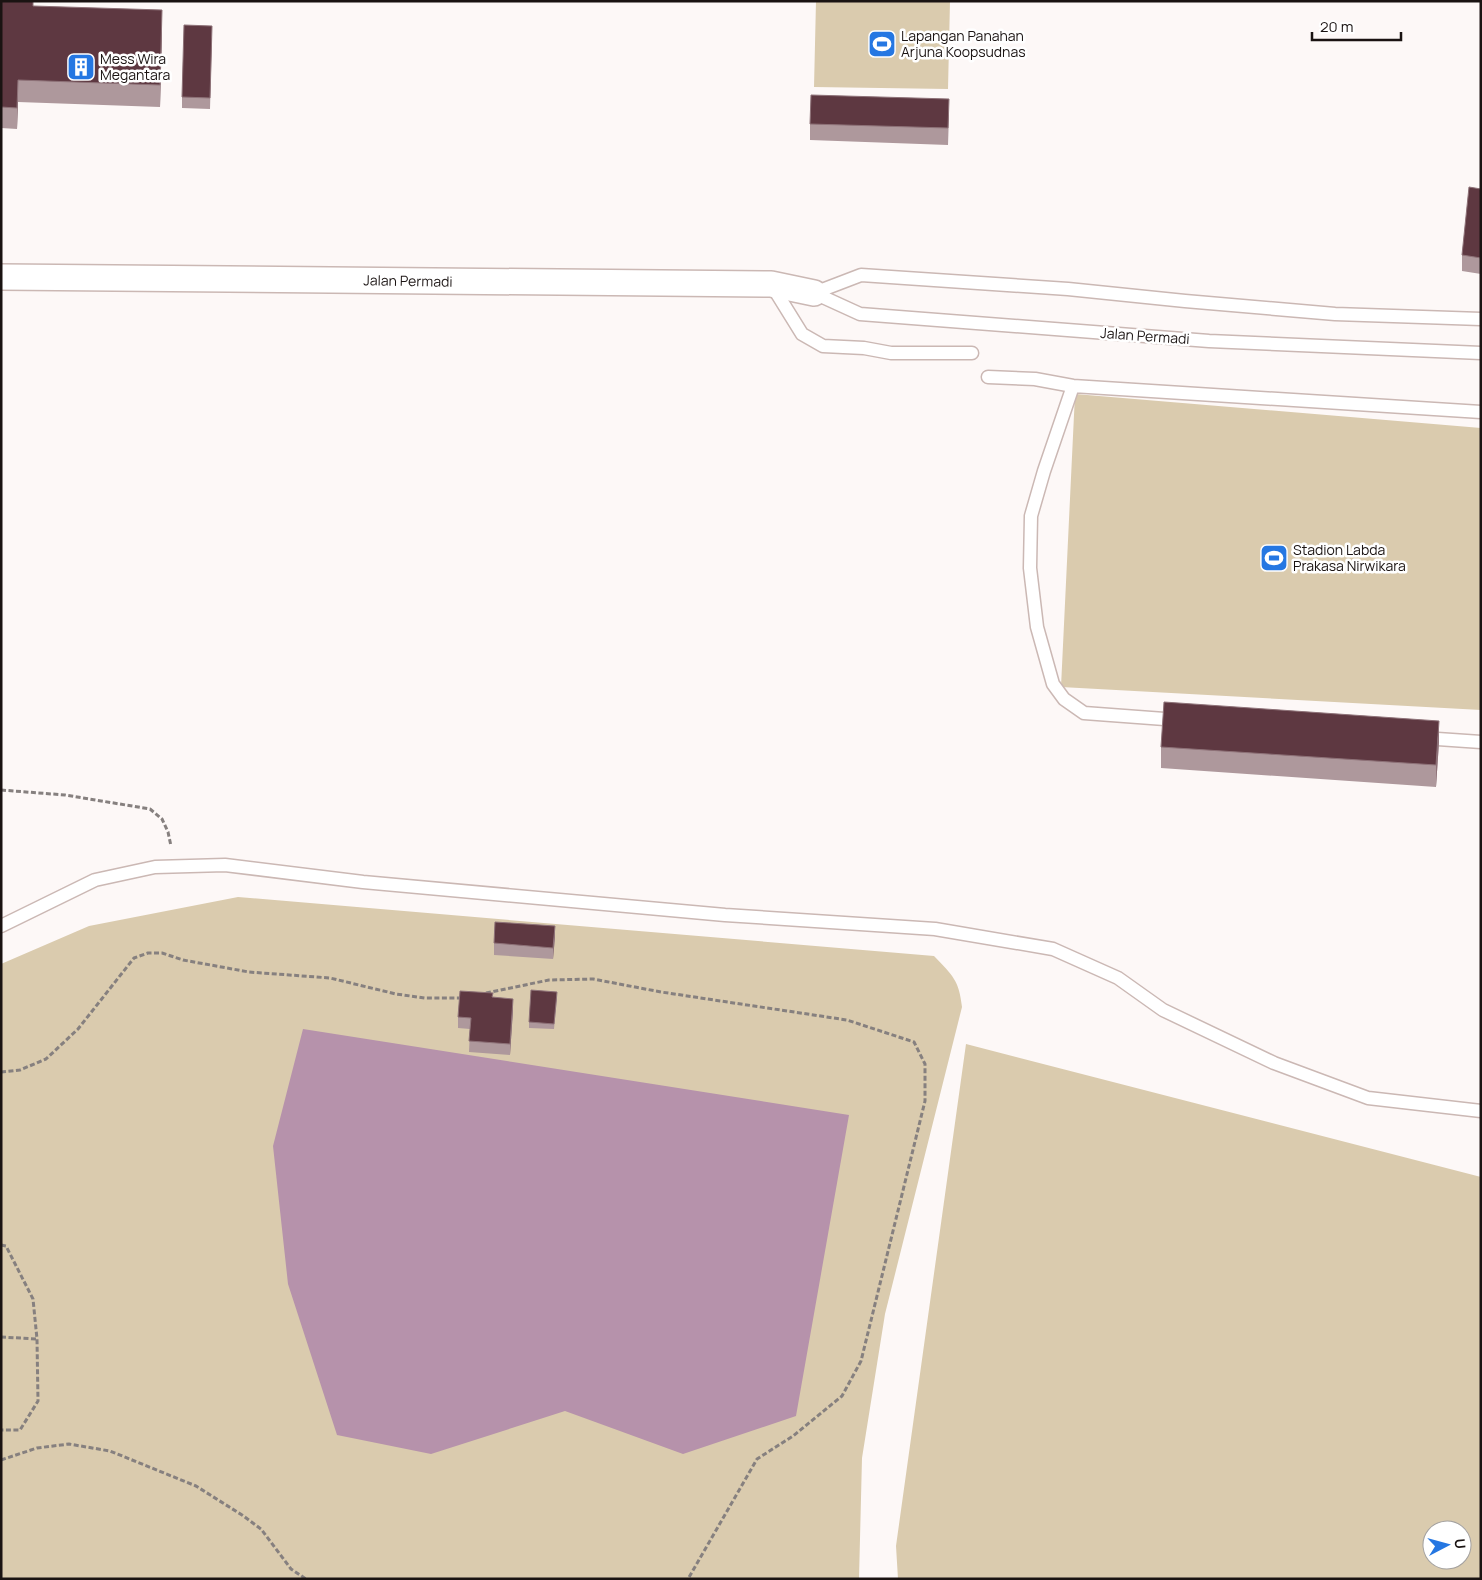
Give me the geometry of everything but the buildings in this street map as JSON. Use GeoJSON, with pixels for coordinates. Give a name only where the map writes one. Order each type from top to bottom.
{"type":"FeatureCollection","features":[{"type":"Feature","properties":{"kind":"street","name":"Jalan Permadi"},"geometry":{"type":"LineString","coordinates":[[1,277],[771,284],[814,293]]}},
{"type":"Feature","properties":{"kind":"lane"},"geometry":{"type":"LineString","coordinates":[[814,293],[860,274],[1068,289],[1335,314],[1481,320]]}},
{"type":"Feature","properties":{"kind":"lane"},"geometry":{"type":"LineString","coordinates":[[771,284],[802,334],[823,346],[864,348],[891,353],[972,353]]}},
{"type":"Feature","properties":{"kind":"lane","name":"Jalan Permadi"},"geometry":{"type":"LineString","coordinates":[[814,293],[860,314],[1209,341],[1481,353]]}},
{"type":"Feature","properties":{"kind":"lane"},"geometry":{"type":"LineString","coordinates":[[988,377],[1035,379],[1073,386],[1481,412]]}},
{"type":"Feature","properties":{"kind":"lane"},"geometry":{"type":"LineString","coordinates":[[1073,386],[1031,516],[1030,568],[1037,627],[1053,684],[1064,699],[1084,712],[1192,721]]}},
{"type":"Feature","properties":{"kind":"lane"},"geometry":{"type":"LineString","coordinates":[[1410,737],[1481,742]]}},
{"type":"Feature","properties":{"kind":"lane"},"geometry":{"type":"LineString","coordinates":[[1,926],[95,880],[155,867],[226,865],[363,882],[705,913],[935,929],[1053,949],[1118,978],[1164,1010],[1274,1063],[1368,1098],[1481,1111]]}},
{"type":"Feature","properties":{"kind":"path"},"geometry":{"type":"LineString","coordinates":[[1,790],[65,794],[150,809],[162,819],[168,832],[172,850],[172,866]]}},
{"type":"Feature","properties":{"kind":"path"},"geometry":{"type":"LineString","coordinates":[[1,1072],[20,1070],[46,1059],[78,1029],[134,958],[148,953],[162,953],[183,960],[248,972],[330,978],[406,996],[456,999],[464,997]]}},
{"type":"Feature","properties":{"kind":"path"},"geometry":{"type":"LineString","coordinates":[[481,994],[549,980],[594,980],[847,1020],[914,1042],[925,1064],[925,1101],[861,1361],[842,1396],[793,1436],[757,1459],[688,1579]]}},
{"type":"Feature","properties":{"kind":"path"},"geometry":{"type":"LineString","coordinates":[[1,1240],[6,1246],[33,1299],[37,1338],[38,1401],[20,1430],[1,1430]]}},
{"type":"Feature","properties":{"kind":"path"},"geometry":{"type":"LineString","coordinates":[[1,1246],[6,1246]]}},
{"type":"Feature","properties":{"kind":"path"},"geometry":{"type":"LineString","coordinates":[[1,1337],[37,1338]]}},
{"type":"Feature","properties":{"kind":"path"},"geometry":{"type":"LineString","coordinates":[[1,1460],[37,1448],[69,1444],[110,1451],[196,1486],[242,1515],[261,1529],[291,1569],[306,1579]]}},
{"type":"Feature","properties":{"kind":"shaded area","name":"Lapangan Panahan Arjuna Koopsudnas"},"geometry":{"type":"Polygon","coordinates":[[[816,1],[950,1],[948,89],[814,87],[816,1]]]}},
{"type":"Feature","properties":{"kind":"shaded area","name":"Stadion Labda Prakasa Nirwikara"},"geometry":{"type":"Polygon","coordinates":[[[1075,394],[1481,428],[1481,710],[1061,687],[1075,394]]]}},
{"type":"Feature","properties":{"kind":"shaded area"},"geometry":{"type":"Polygon","coordinates":[[[238,897],[934,956],[946,969],[957,984],[962,1007],[885,1314],[862,1458],[859,1579],[1,1579],[1,964],[89,926],[238,897]]]}},
{"type":"Feature","properties":{"kind":"shaded area"},"geometry":{"type":"Polygon","coordinates":[[[303,1029],[849,1115],[796,1416],[683,1454],[565,1411],[431,1454],[337,1435],[288,1284],[273,1146],[303,1029]]]}},
{"type":"Feature","properties":{"kind":"shaded area"},"geometry":{"type":"Polygon","coordinates":[[[966,1044],[1481,1177],[1481,1579],[898,1579],[896,1546],[966,1044]]]}},
{"type":"Feature","properties":{"kind":"place","name":"Lapangan Panahan Arjuna Koopsudnas"},"geometry":{"type":"Point","coordinates":[882,44]}},
{"type":"Feature","properties":{"kind":"place","name":"Mess Wira Megantara"},"geometry":{"type":"Point","coordinates":[81,67]}},
{"type":"Feature","properties":{"kind":"place","name":"Stadion Labda Prakasa Nirwikara"},"geometry":{"type":"Point","coordinates":[1274,558]}}]}
